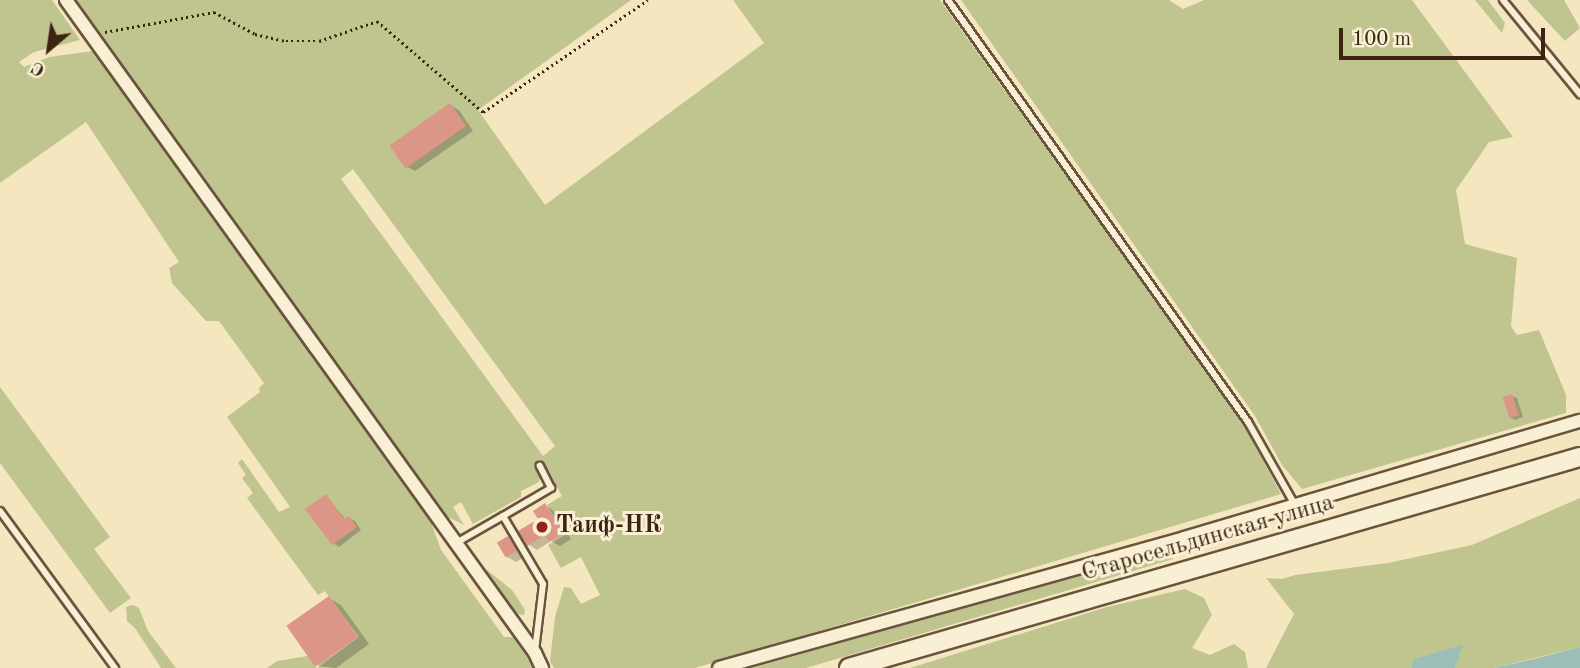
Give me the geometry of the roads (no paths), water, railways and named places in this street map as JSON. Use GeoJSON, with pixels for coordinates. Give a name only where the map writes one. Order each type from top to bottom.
{"type":"FeatureCollection","features":[{"type":"Feature","properties":{"kind":"main road","name":"Старосельдинская улица"},"geometry":{"type":"LineString","coordinates":[[849,668],[1580,457]]}},
{"type":"Feature","properties":{"kind":"street"},"geometry":{"type":"LineString","coordinates":[[66,0],[535,653],[542,668]]}},
{"type":"Feature","properties":{"kind":"street"},"geometry":{"type":"LineString","coordinates":[[719,668],[1295,505],[1580,421]]}},
{"type":"Feature","properties":{"kind":"lane"},"geometry":{"type":"LineString","coordinates":[[948,0],[1248,422],[1295,505]]}},
{"type":"Feature","properties":{"kind":"lane"},"geometry":{"type":"LineString","coordinates":[[1503,0],[1580,93]]}},
{"type":"Feature","properties":{"kind":"lane"},"geometry":{"type":"LineString","coordinates":[[456,543],[551,488],[540,466]]}},
{"type":"Feature","properties":{"kind":"lane"},"geometry":{"type":"LineString","coordinates":[[0,511],[115,668]]}},
{"type":"Feature","properties":{"kind":"lane"},"geometry":{"type":"LineString","coordinates":[[503,516],[543,584],[535,653]]}},
{"type":"Feature","properties":{"kind":"water"},"geometry":{"type":"Polygon","coordinates":[[[1463,645],[1455,668],[1411,668],[1413,659],[1463,645]]]}},
{"type":"Feature","properties":{"kind":"water"},"geometry":{"type":"Polygon","coordinates":[[[1580,647],[1580,668],[1494,668],[1534,659],[1580,647]]]}},
{"type":"Feature","properties":{"kind":"place","name":"Таиф-НК"},"geometry":{"type":"Point","coordinates":[542,527]}}]}
